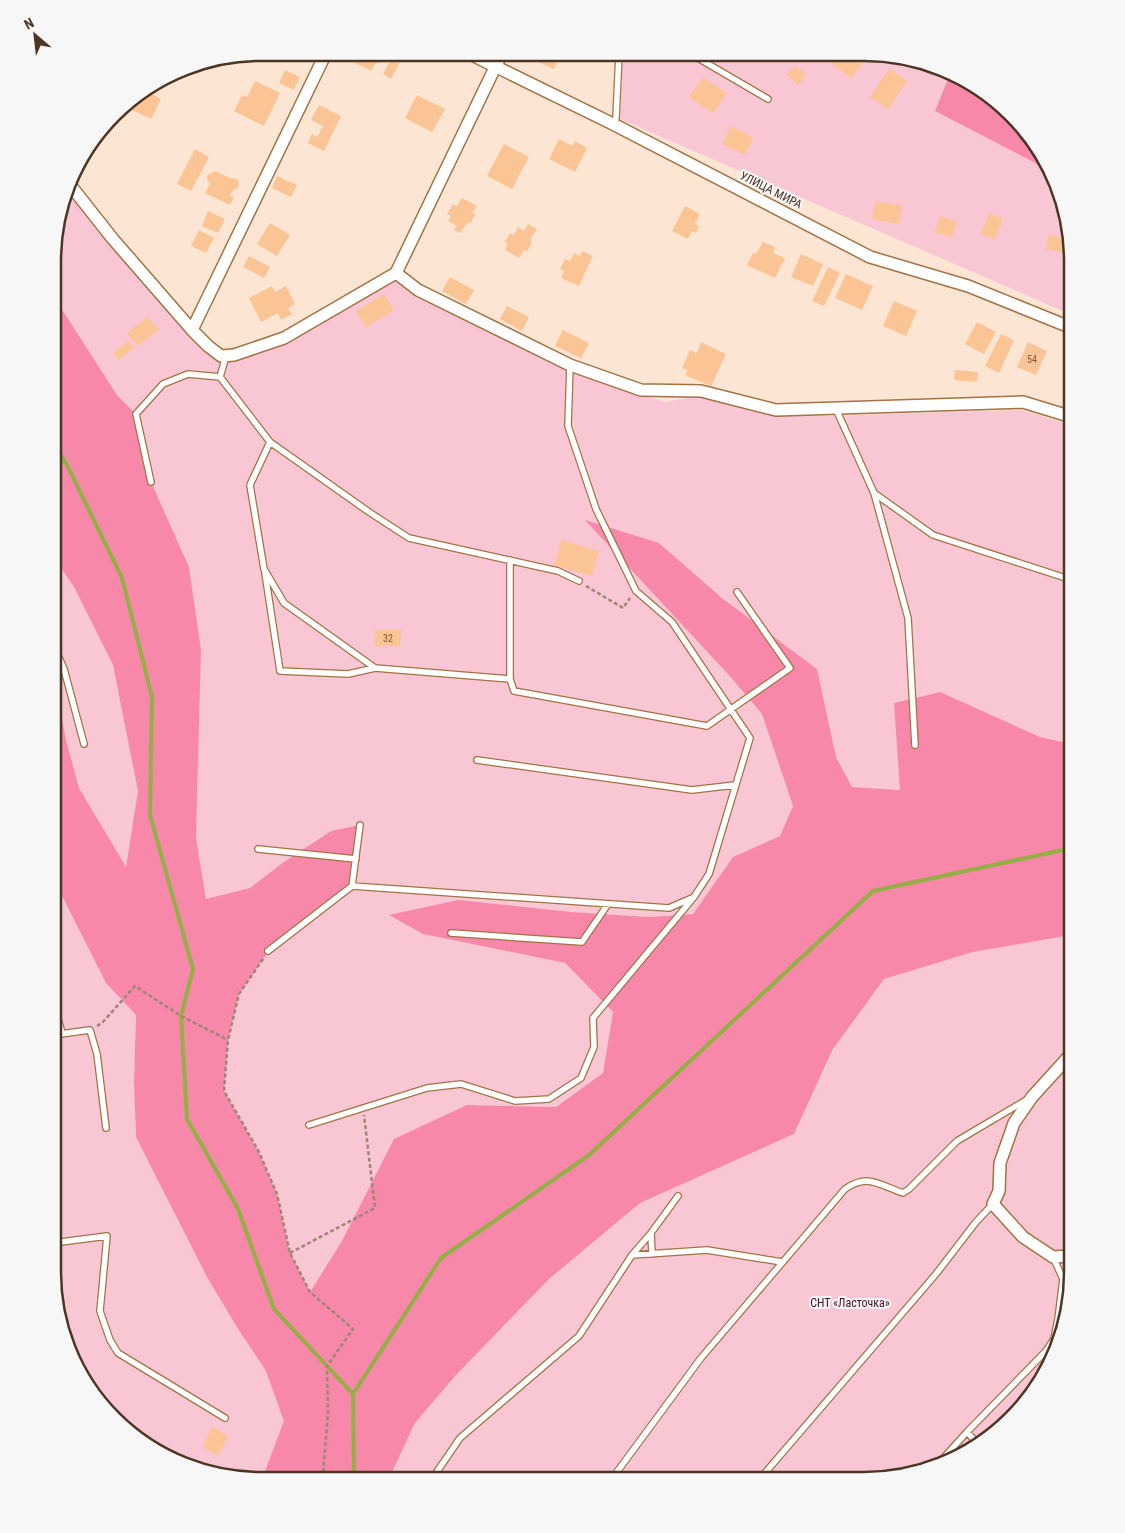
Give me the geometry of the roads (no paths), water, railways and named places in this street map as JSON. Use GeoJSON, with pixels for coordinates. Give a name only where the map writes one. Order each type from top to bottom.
{"type":"FeatureCollection","features":[{"type":"Feature","properties":{"kind":"street"},"geometry":{"type":"LineString","coordinates":[[192,330],[322,61]]}},
{"type":"Feature","properties":{"kind":"street","name":"УЛИЦА МИРА"},"geometry":{"type":"LineString","coordinates":[[483,61],[613,124],[870,257],[968,286],[1064,325]]}},
{"type":"Feature","properties":{"kind":"street"},"geometry":{"type":"LineString","coordinates":[[75,191],[112,238],[192,330],[221,356],[234,356],[284,338],[396,273],[499,61]]}},
{"type":"Feature","properties":{"kind":"street"},"geometry":{"type":"LineString","coordinates":[[396,273],[418,290],[570,365],[641,390],[701,392],[776,410],[1023,402],[1064,415]]}},
{"type":"Feature","properties":{"kind":"street"},"geometry":{"type":"LineString","coordinates":[[1064,1062],[1032,1097],[1014,1123],[1000,1163],[999,1191],[993,1204],[1023,1237],[1053,1257],[1064,1256]]}},
{"type":"Feature","properties":{"kind":"lane"},"geometry":{"type":"LineString","coordinates":[[613,124],[616,118],[620,61]]}},
{"type":"Feature","properties":{"kind":"lane"},"geometry":{"type":"LineString","coordinates":[[703,61],[768,99]]}},
{"type":"Feature","properties":{"kind":"lane"},"geometry":{"type":"LineString","coordinates":[[220,377],[226,356]]}},
{"type":"Feature","properties":{"kind":"lane"},"geometry":{"type":"LineString","coordinates":[[309,1125],[428,1088],[461,1084],[515,1101],[549,1098],[581,1078],[594,1047],[593,1018],[694,897],[709,874],[750,738],[672,622],[636,591],[596,509],[568,426],[570,365]]}},
{"type":"Feature","properties":{"kind":"lane"},"geometry":{"type":"LineString","coordinates":[[151,482],[136,414],[163,384],[188,374],[220,377],[270,442],[409,538],[558,571],[579,581]]}},
{"type":"Feature","properties":{"kind":"lane"},"geometry":{"type":"LineString","coordinates":[[836,409],[874,493],[908,618],[915,745]]}},
{"type":"Feature","properties":{"kind":"lane"},"geometry":{"type":"LineString","coordinates":[[270,442],[250,485],[280,671],[348,674],[375,668],[510,679]]}},
{"type":"Feature","properties":{"kind":"lane"},"geometry":{"type":"LineString","coordinates":[[874,493],[933,535],[1064,577]]}},
{"type":"Feature","properties":{"kind":"lane"},"geometry":{"type":"LineString","coordinates":[[510,560],[510,679],[514,691],[707,726],[730,708],[790,668],[737,592]]}},
{"type":"Feature","properties":{"kind":"lane"},"geometry":{"type":"LineString","coordinates":[[264,569],[284,603],[375,668]]}},
{"type":"Feature","properties":{"kind":"lane"},"geometry":{"type":"LineString","coordinates":[[61,662],[84,744]]}},
{"type":"Feature","properties":{"kind":"lane"},"geometry":{"type":"LineString","coordinates":[[477,760],[692,790],[736,785]]}},
{"type":"Feature","properties":{"kind":"lane"},"geometry":{"type":"LineString","coordinates":[[352,886],[360,825]]}},
{"type":"Feature","properties":{"kind":"lane"},"geometry":{"type":"LineString","coordinates":[[258,849],[356,859]]}},
{"type":"Feature","properties":{"kind":"lane"},"geometry":{"type":"LineString","coordinates":[[268,952],[352,886],[669,908],[694,897]]}},
{"type":"Feature","properties":{"kind":"lane"},"geometry":{"type":"LineString","coordinates":[[451,933],[582,942],[608,904]]}},
{"type":"Feature","properties":{"kind":"lane"},"geometry":{"type":"LineString","coordinates":[[61,1030],[62,1033],[90,1030],[97,1054],[106,1128]]}},
{"type":"Feature","properties":{"kind":"lane"},"geometry":{"type":"LineString","coordinates":[[617,1472],[701,1358],[845,1189],[854,1183],[865,1181],[878,1182],[903,1193],[957,1141],[1032,1097]]}},
{"type":"Feature","properties":{"kind":"lane"},"geometry":{"type":"LineString","coordinates":[[437,1472],[460,1438],[579,1336],[632,1255],[678,1196]]}},
{"type":"Feature","properties":{"kind":"lane"},"geometry":{"type":"LineString","coordinates":[[766,1472],[936,1274],[976,1222],[993,1204]]}},
{"type":"Feature","properties":{"kind":"lane"},"geometry":{"type":"LineString","coordinates":[[651,1233],[652,1254]]}},
{"type":"Feature","properties":{"kind":"lane"},"geometry":{"type":"LineString","coordinates":[[61,1241],[107,1236],[100,1311],[110,1340],[118,1353],[225,1418]]}},
{"type":"Feature","properties":{"kind":"lane"},"geometry":{"type":"LineString","coordinates":[[632,1255],[707,1250],[782,1262]]}},
{"type":"Feature","properties":{"kind":"lane"},"geometry":{"type":"LineString","coordinates":[[1053,1257],[1063,1279],[1058,1318]]}},
{"type":"Feature","properties":{"kind":"lane"},"geometry":{"type":"LineString","coordinates":[[949,1452],[1048,1348]]}},
{"type":"Feature","properties":{"kind":"lane"},"geometry":{"type":"LineString","coordinates":[[967,1432],[973,1439]]}},
{"type":"Feature","properties":{"kind":"waterway"},"geometry":{"type":"LineString","coordinates":[[61,455],[122,578],[152,697],[150,815],[193,969],[181,1016],[187,1119],[238,1209],[274,1309],[353,1394]]}},
{"type":"Feature","properties":{"kind":"waterway"},"geometry":{"type":"LineString","coordinates":[[354,1472],[353,1394],[441,1258],[589,1155],[873,891],[1064,850]]}},
{"type":"Feature","properties":{"kind":"park label","name":"СНТ «Ласточка»"},"geometry":{"type":"Point","coordinates":[850,1303]}}]}
